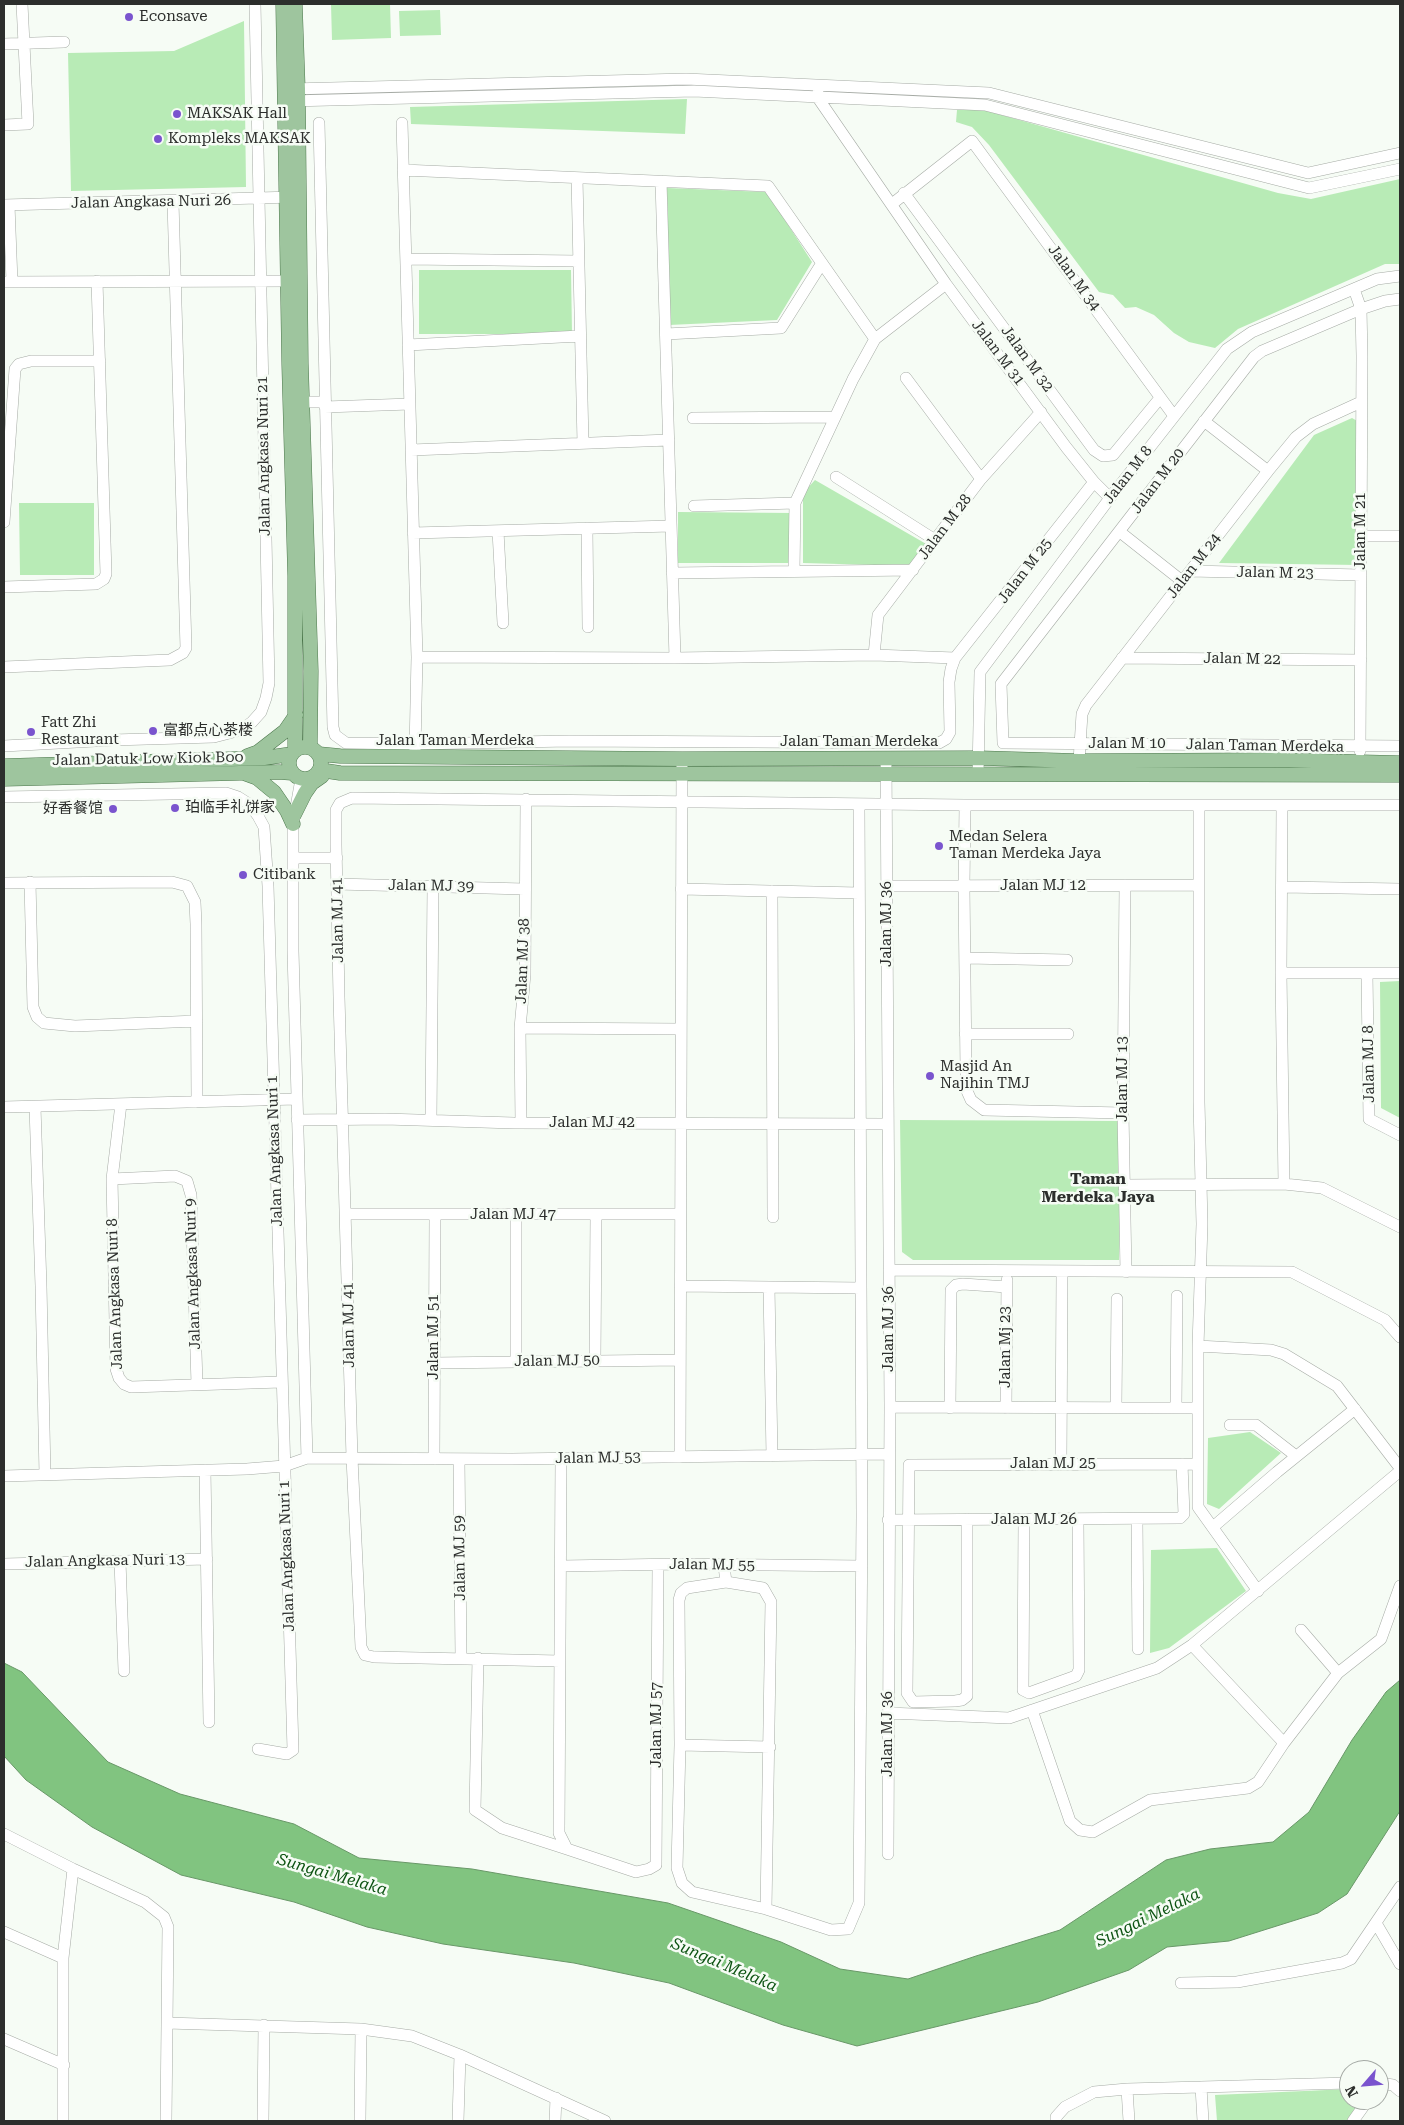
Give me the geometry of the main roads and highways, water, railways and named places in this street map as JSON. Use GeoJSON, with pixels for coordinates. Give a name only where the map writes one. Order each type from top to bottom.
{"type":"FeatureCollection","features":[{"type":"Feature","properties":{"kind":"main road"},"geometry":{"type":"LineString","coordinates":[[283,4],[291,95]]}},
{"type":"Feature","properties":{"kind":"main road"},"geometry":{"type":"LineString","coordinates":[[293,197],[288,281],[295,548],[304,712],[315,751],[322,765],[312,778],[297,776],[289,766],[304,712],[311,671],[303,402],[293,197],[291,95],[295,4]]}},
{"type":"Feature","properties":{"kind":"main road"},"geometry":{"type":"LineString","coordinates":[[304,712],[314,738],[326,750],[340,756]]}},
{"type":"Feature","properties":{"kind":"main road"},"geometry":{"type":"LineString","coordinates":[[241,758],[258,752],[285,731],[304,712]]}},
{"type":"Feature","properties":{"kind":"main road"},"geometry":{"type":"LineString","coordinates":[[293,752],[300,747],[315,751]]}},
{"type":"Feature","properties":{"kind":"main road","name":"Jalan Taman Merdeka"},"geometry":{"type":"LineString","coordinates":[[315,751],[340,756],[414,750],[682,759],[1279,760],[1400,775]]}},
{"type":"Feature","properties":{"kind":"main road","name":"Jalan Datuk Low Kiok Boo"},"geometry":{"type":"LineString","coordinates":[[4,766],[280,757],[293,752]]}},
{"type":"Feature","properties":{"kind":"main road","name":"Jalan Taman Merdeka"},"geometry":{"type":"LineString","coordinates":[[320,770],[340,773],[681,773],[886,776],[1360,769],[1400,763]]}},
{"type":"Feature","properties":{"kind":"main road"},"geometry":{"type":"LineString","coordinates":[[241,773],[257,778],[274,792],[294,819],[312,783],[322,776],[340,773]]}},
{"type":"Feature","properties":{"kind":"main road","name":"Jalan Datuk Low Kiok Boo"},"geometry":{"type":"LineString","coordinates":[[4,779],[241,773],[297,776]]}},
{"type":"Feature","properties":{"kind":"water","name":"Sungai Melaka"},"geometry":{"type":"Polygon","coordinates":[[[4,1663],[22,1672],[108,1762],[180,1794],[294,1824],[359,1858],[472,1869],[668,1903],[781,1942],[840,1969],[908,1979],[1060,1930],[1166,1860],[1210,1849],[1273,1842],[1309,1812],[1352,1740],[1386,1692],[1400,1680],[1400,1811],[1347,1894],[1318,1913],[1229,1941],[1167,1947],[1129,1970],[1038,2002],[857,2046],[783,2025],[669,1983],[574,1963],[443,1944],[367,1927],[294,1902],[181,1875],[92,1827],[26,1780],[4,1756],[4,1663]]]}},
{"type":"Feature","properties":{"kind":"place","name":"Econsave"},"geometry":{"type":"Point","coordinates":[129,17]}},
{"type":"Feature","properties":{"kind":"place","name":"MAKSAK Hall"},"geometry":{"type":"Point","coordinates":[177,114]}},
{"type":"Feature","properties":{"kind":"place","name":"Kompleks MAKSAK"},"geometry":{"type":"Point","coordinates":[158,139]}},
{"type":"Feature","properties":{"kind":"place","name":"富都点心茶楼"},"geometry":{"type":"Point","coordinates":[153,731]}},
{"type":"Feature","properties":{"kind":"place","name":"Fatt Zhi Restaurant"},"geometry":{"type":"Point","coordinates":[31,732]}},
{"type":"Feature","properties":{"kind":"place","name":"珀临手礼饼家"},"geometry":{"type":"Point","coordinates":[175,808]}},
{"type":"Feature","properties":{"kind":"place","name":"好香餐馆"},"geometry":{"type":"Point","coordinates":[113,809]}},
{"type":"Feature","properties":{"kind":"place","name":"Medan Selera Taman Merdeka Jaya"},"geometry":{"type":"Point","coordinates":[939,846]}},
{"type":"Feature","properties":{"kind":"place","name":"Citibank"},"geometry":{"type":"Point","coordinates":[243,875]}},
{"type":"Feature","properties":{"kind":"place","name":"Masjid An Najihin TMJ"},"geometry":{"type":"Point","coordinates":[930,1076]}},
{"type":"Feature","properties":{"kind":"district","name":"Taman Merdeka Jaya"},"geometry":{"type":"Point","coordinates":[1098,1188]}}]}
